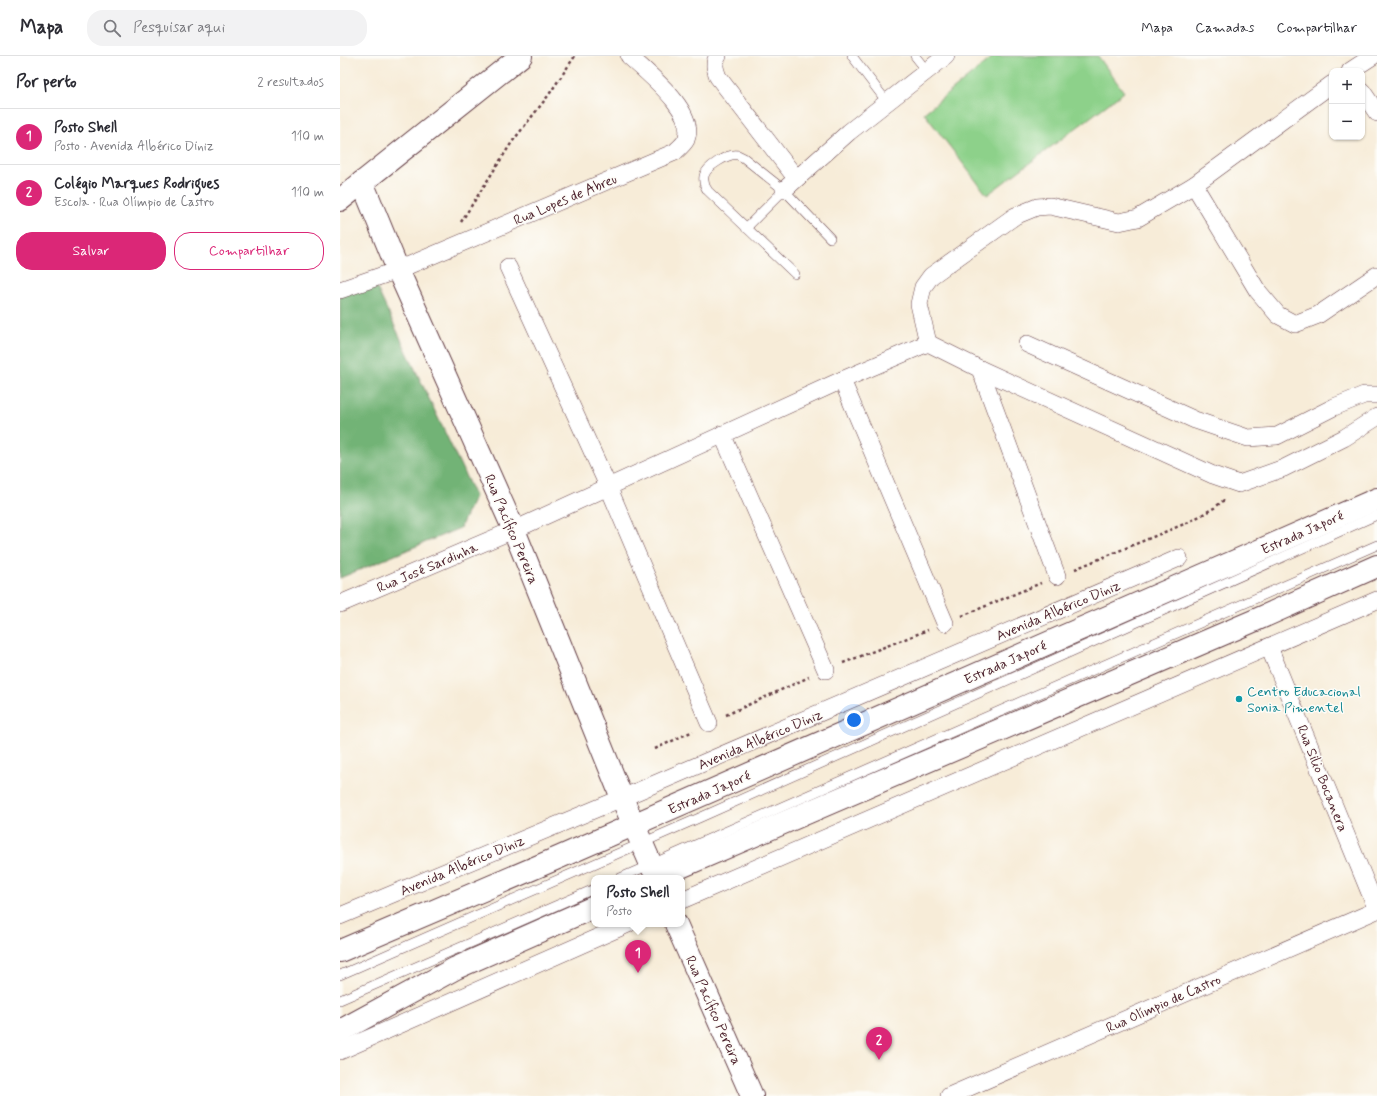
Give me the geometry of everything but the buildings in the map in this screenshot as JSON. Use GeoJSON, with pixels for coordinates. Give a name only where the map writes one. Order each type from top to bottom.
{"type":"FeatureCollection","features":[{"type":"Feature","properties":{"kind":"main road"},"geometry":{"type":"LineString","coordinates":[[340,200],[521,56]]}},
{"type":"Feature","properties":{"kind":"main road","name":"Rua Pacífico Pereira"},"geometry":{"type":"LineString","coordinates":[[362,182],[398,270],[514,530],[622,798],[655,875]]}},
{"type":"Feature","properties":{"kind":"main road","name":"Estrada Japoré"},"geometry":{"type":"LineString","coordinates":[[638,834],[1377,499]]}},
{"type":"Feature","properties":{"kind":"main road"},"geometry":{"type":"LineString","coordinates":[[655,875],[1258,620],[1377,566]]}},
{"type":"Feature","properties":{"kind":"main road"},"geometry":{"type":"LineString","coordinates":[[340,951],[638,834]]}},
{"type":"Feature","properties":{"kind":"main road"},"geometry":{"type":"LineString","coordinates":[[340,1031],[456,968],[591,908]]}},
{"type":"Feature","properties":{"kind":"main road","name":"Rua Pacífico Pereira"},"geometry":{"type":"LineString","coordinates":[[677,927],[752,1096]]}},
{"type":"Feature","properties":{"kind":"street","name":"Rua Lopes de Abreu"},"geometry":{"type":"LineString","coordinates":[[340,290],[398,270],[676,152],[686,140],[687,127],[683,113],[674,98],[629,56]]}},
{"type":"Feature","properties":{"kind":"street"},"geometry":{"type":"LineString","coordinates":[[718,56],[714,67],[718,77],[796,178]]}},
{"type":"Feature","properties":{"kind":"street"},"geometry":{"type":"LineString","coordinates":[[784,190],[796,178],[887,102],[946,56]]}},
{"type":"Feature","properties":{"kind":"street"},"geometry":{"type":"LineString","coordinates":[[1355,68],[1373,56]]}},
{"type":"Feature","properties":{"kind":"street"},"geometry":{"type":"LineString","coordinates":[[1329,86],[1194,185],[1138,218],[1119,222],[1050,206],[1037,207],[1015,216],[931,276],[923,287],[919,304],[928,343],[980,369],[1213,475],[1239,484],[1290,464],[1344,438],[1377,417]]}},
{"type":"Feature","properties":{"kind":"street"},"geometry":{"type":"LineString","coordinates":[[1365,95],[1377,113]]}},
{"type":"Feature","properties":{"kind":"street"},"geometry":{"type":"LineString","coordinates":[[1194,185],[1257,290],[1278,315],[1295,324],[1318,315],[1377,275]]}},
{"type":"Feature","properties":{"kind":"street"},"geometry":{"type":"LineString","coordinates":[[508,267],[608,486],[709,723]]}},
{"type":"Feature","properties":{"kind":"street","name":"Rua José Sardinha"},"geometry":{"type":"LineString","coordinates":[[340,604],[514,530],[722,434],[928,343]]}},
{"type":"Feature","properties":{"kind":"street"},"geometry":{"type":"LineString","coordinates":[[1027,344],[1195,420],[1248,438],[1277,436],[1334,407],[1364,395],[1377,395]]}},
{"type":"Feature","properties":{"kind":"street"},"geometry":{"type":"LineString","coordinates":[[980,369],[1056,576]]}},
{"type":"Feature","properties":{"kind":"street"},"geometry":{"type":"LineString","coordinates":[[842,380],[945,623]]}},
{"type":"Feature","properties":{"kind":"street"},"geometry":{"type":"LineString","coordinates":[[722,434],[826,670]]}},
{"type":"Feature","properties":{"kind":"street","name":"Avenida Albérico Diniz"},"geometry":{"type":"LineString","coordinates":[[340,916],[622,798],[1179,558]]}},
{"type":"Feature","properties":{"kind":"street"},"geometry":{"type":"LineString","coordinates":[[685,899],[1377,600]]}},
{"type":"Feature","properties":{"kind":"street","name":"Rua Silio Bocanera"},"geometry":{"type":"LineString","coordinates":[[1269,647],[1377,910]]}},
{"type":"Feature","properties":{"kind":"street","name":"Rua Olímpio de Castro"},"geometry":{"type":"LineString","coordinates":[[948,1096],[1377,910]]}},
{"type":"Feature","properties":{"kind":"street"},"geometry":{"type":"LineString","coordinates":[[340,1052],[621,927]]}},
{"type":"Feature","properties":{"kind":"lane"},"geometry":{"type":"LineString","coordinates":[[852,56],[887,102]]}},
{"type":"Feature","properties":{"kind":"lane"},"geometry":{"type":"LineString","coordinates":[[915,56],[927,71]]}},
{"type":"Feature","properties":{"kind":"lane"},"geometry":{"type":"LineString","coordinates":[[795,274],[708,192],[705,186],[704,177],[707,170],[718,161],[731,156],[738,155],[744,158],[784,190],[830,238]]}},
{"type":"Feature","properties":{"kind":"lane"},"geometry":{"type":"LineString","coordinates":[[746,228],[784,190]]}},
{"type":"Feature","properties":{"kind":"lane"},"geometry":{"type":"LineString","coordinates":[[340,975],[638,834],[1377,515]]}},
{"type":"Feature","properties":{"kind":"lane"},"geometry":{"type":"LineString","coordinates":[[655,875],[1377,545]]}},
{"type":"Feature","properties":{"kind":"lane"},"geometry":{"type":"LineString","coordinates":[[340,1000],[591,890]]}},
{"type":"Feature","properties":{"kind":"path"},"geometry":{"type":"LineString","coordinates":[[443,251],[512,142],[548,96],[575,56]]}},
{"type":"Feature","properties":{"kind":"green space"},"geometry":{"type":"Polygon","coordinates":[[[994,56],[1098,56],[1124,92],[987,195],[924,113],[994,56]]]}},
{"type":"Feature","properties":{"kind":"green space"},"geometry":{"type":"Polygon","coordinates":[[[373,280],[475,496],[460,528],[340,578],[340,294],[373,280]]]}},
{"type":"Feature","properties":{"kind":"place","name":"Centro Educacional Sonia Pimentel"},"geometry":{"type":"Point","coordinates":[1239,699]}},
{"type":"Feature","properties":{"kind":"place","name":"Posto Shell"},"geometry":{"type":"Point","coordinates":[638,973]}},
{"type":"Feature","properties":{"kind":"place","name":"Colégio Marques Rodrigues"},"geometry":{"type":"Point","coordinates":[879,1060]}}]}
